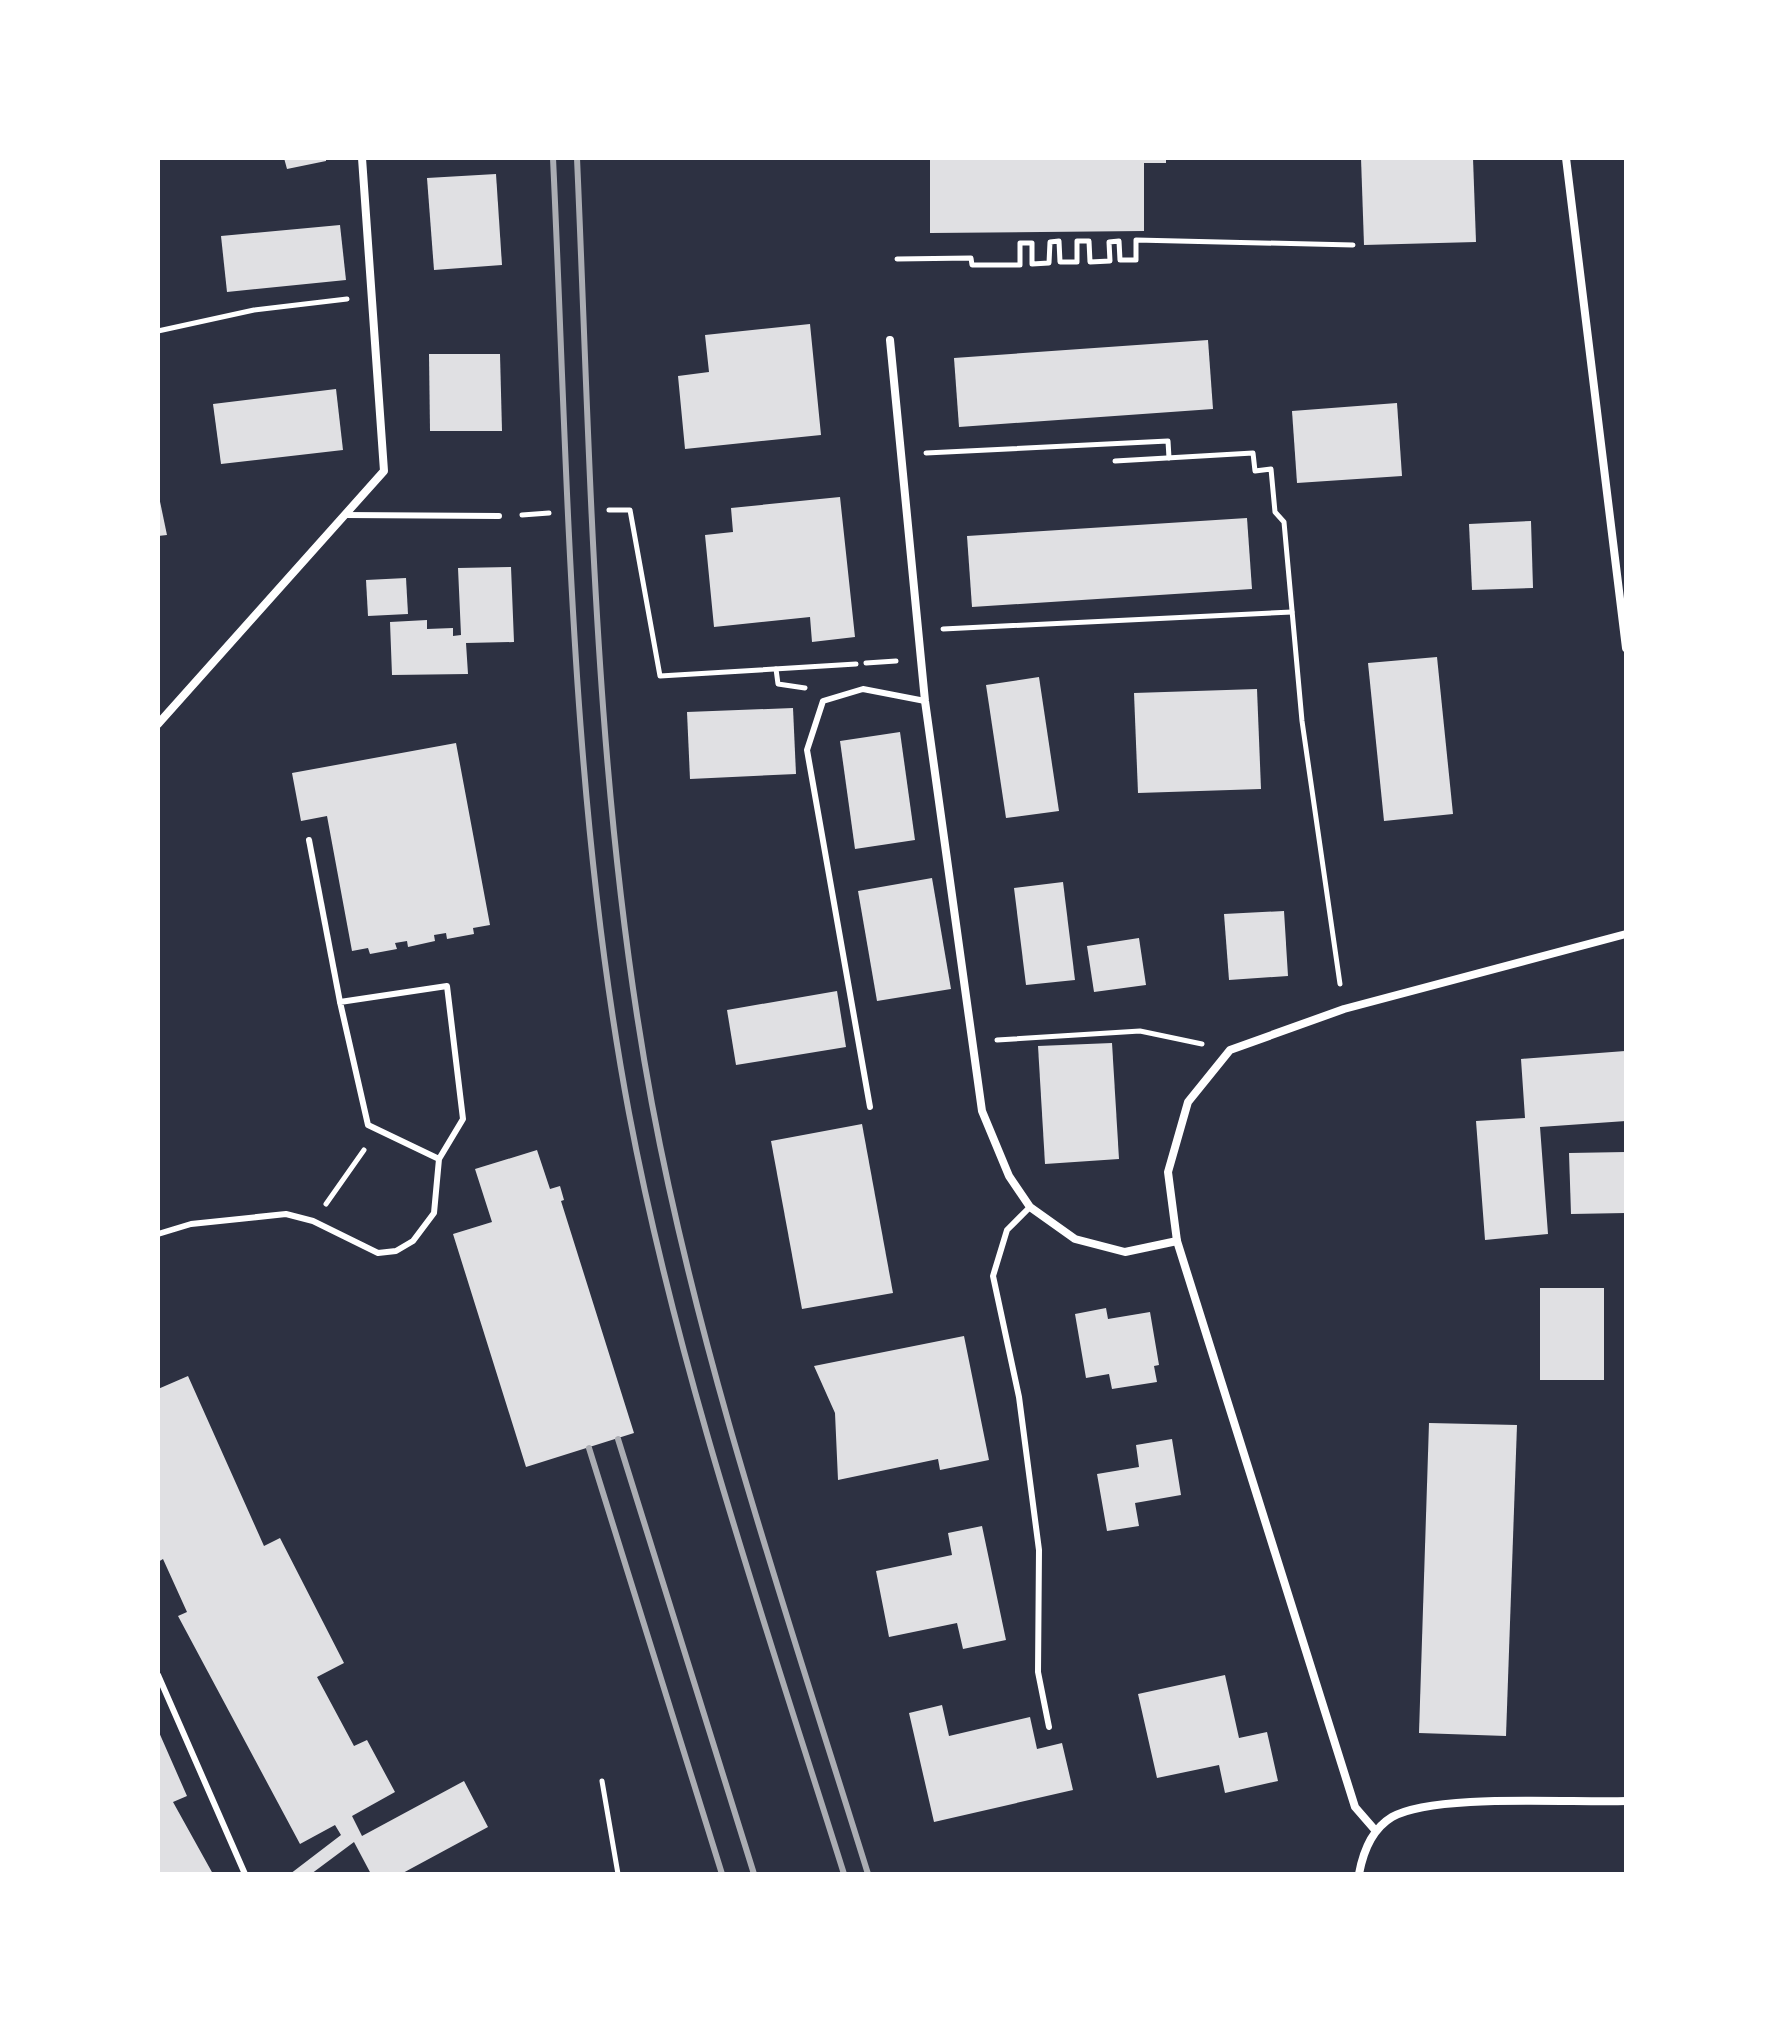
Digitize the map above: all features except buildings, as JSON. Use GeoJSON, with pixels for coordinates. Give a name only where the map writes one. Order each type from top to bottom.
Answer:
{"type":"FeatureCollection","features":[{"type":"Feature","properties":{"kind":"street"},"geometry":{"type":"LineString","coordinates":[[158,724],[384,471],[362,158]]}},
{"type":"Feature","properties":{"kind":"street"},"geometry":{"type":"LineString","coordinates":[[1566,158],[1626,648]]}},
{"type":"Feature","properties":{"kind":"street"},"geometry":{"type":"LineString","coordinates":[[890,340],[925,701],[982,1111],[1009,1176],[1030,1207],[1075,1239],[1125,1252],[1177,1241]]}},
{"type":"Feature","properties":{"kind":"street"},"geometry":{"type":"LineString","coordinates":[[1375,1830],[1355,1807],[1177,1241],[1168,1172],[1188,1102],[1230,1050],[1344,1009],[1626,934]]}},
{"type":"Feature","properties":{"kind":"street"},"geometry":{"type":"LineString","coordinates":[[1359,1874],[1375,1830],[1393,1817],[1428,1804],[1626,1801]]}},
{"type":"Feature","properties":{"kind":"lane"},"geometry":{"type":"LineString","coordinates":[[345,515],[499,516]]}},
{"type":"Feature","properties":{"kind":"lane"},"geometry":{"type":"LineString","coordinates":[[870,1107],[807,750],[823,701],[863,689],[925,701]]}},
{"type":"Feature","properties":{"kind":"lane"},"geometry":{"type":"LineString","coordinates":[[309,840],[340,1002],[368,1125],[439,1159]]}},
{"type":"Feature","properties":{"kind":"lane"},"geometry":{"type":"LineString","coordinates":[[158,1234],[191,1224],[286,1214],[313,1221],[360,1247],[378,1253],[396,1251],[413,1241],[434,1213],[439,1159],[463,1119],[447,986],[340,1002]]}},
{"type":"Feature","properties":{"kind":"lane"},"geometry":{"type":"LineString","coordinates":[[1030,1207],[1007,1230],[993,1276],[1019,1397],[1037,1535],[1038,1672],[1049,1727]]}},
{"type":"Feature","properties":{"kind":"lane"},"geometry":{"type":"LineString","coordinates":[[158,1675],[245,1874]]}},
{"type":"Feature","properties":{"kind":"path"},"geometry":{"type":"LineString","coordinates":[[897,259],[971,258],[972,265],[1020,265],[1020,243],[1032,243],[1032,264],[1049,263],[1050,242],[1059,241],[1060,262],[1077,262],[1077,241],[1089,241],[1090,262],[1110,261],[1109,242],[1119,241],[1120,260],[1136,260],[1136,240],[1353,245]]}},
{"type":"Feature","properties":{"kind":"path"},"geometry":{"type":"LineString","coordinates":[[158,331],[254,310],[372,296]]}},
{"type":"Feature","properties":{"kind":"path"},"geometry":{"type":"LineString","coordinates":[[901,454],[1168,441],[1169,458]]}},
{"type":"Feature","properties":{"kind":"path"},"geometry":{"type":"LineString","coordinates":[[1115,461],[1253,453],[1255,471],[1271,469],[1275,512],[1284,522],[1302,721],[1344,1009]]}},
{"type":"Feature","properties":{"kind":"path"},"geometry":{"type":"LineString","coordinates":[[609,510],[630,510],[660,676],[921,659]]}},
{"type":"Feature","properties":{"kind":"path"},"geometry":{"type":"LineString","coordinates":[[918,630],[1292,612]]}},
{"type":"Feature","properties":{"kind":"path"},"geometry":{"type":"LineString","coordinates":[[776,669],[778,684],[800,684],[823,701]]}},
{"type":"Feature","properties":{"kind":"path"},"geometry":{"type":"LineString","coordinates":[[972,1042],[1140,1031],[1230,1050]]}},
{"type":"Feature","properties":{"kind":"path"},"geometry":{"type":"LineString","coordinates":[[313,1221],[379,1130]]}},
{"type":"Feature","properties":{"kind":"path"},"geometry":{"type":"LineString","coordinates":[[602,1781],[618,1874]]}},
{"type":"Feature","properties":{"kind":"railway"},"geometry":{"type":"LineString","coordinates":[[553,158],[574,637],[583,757],[609,995],[629,1113],[649,1210],[698,1401],[754,1591],[844,1874]]}},
{"type":"Feature","properties":{"kind":"railway"},"geometry":{"type":"LineString","coordinates":[[577,158],[592,514],[606,751],[633,987],[652,1104],[672,1202],[721,1396],[868,1874]]}},
{"type":"Feature","properties":{"kind":"railway"},"geometry":{"type":"LineString","coordinates":[[618,1439],[754,1874]]}},
{"type":"Feature","properties":{"kind":"railway"},"geometry":{"type":"LineString","coordinates":[[589,1448],[722,1874]]}}]}
